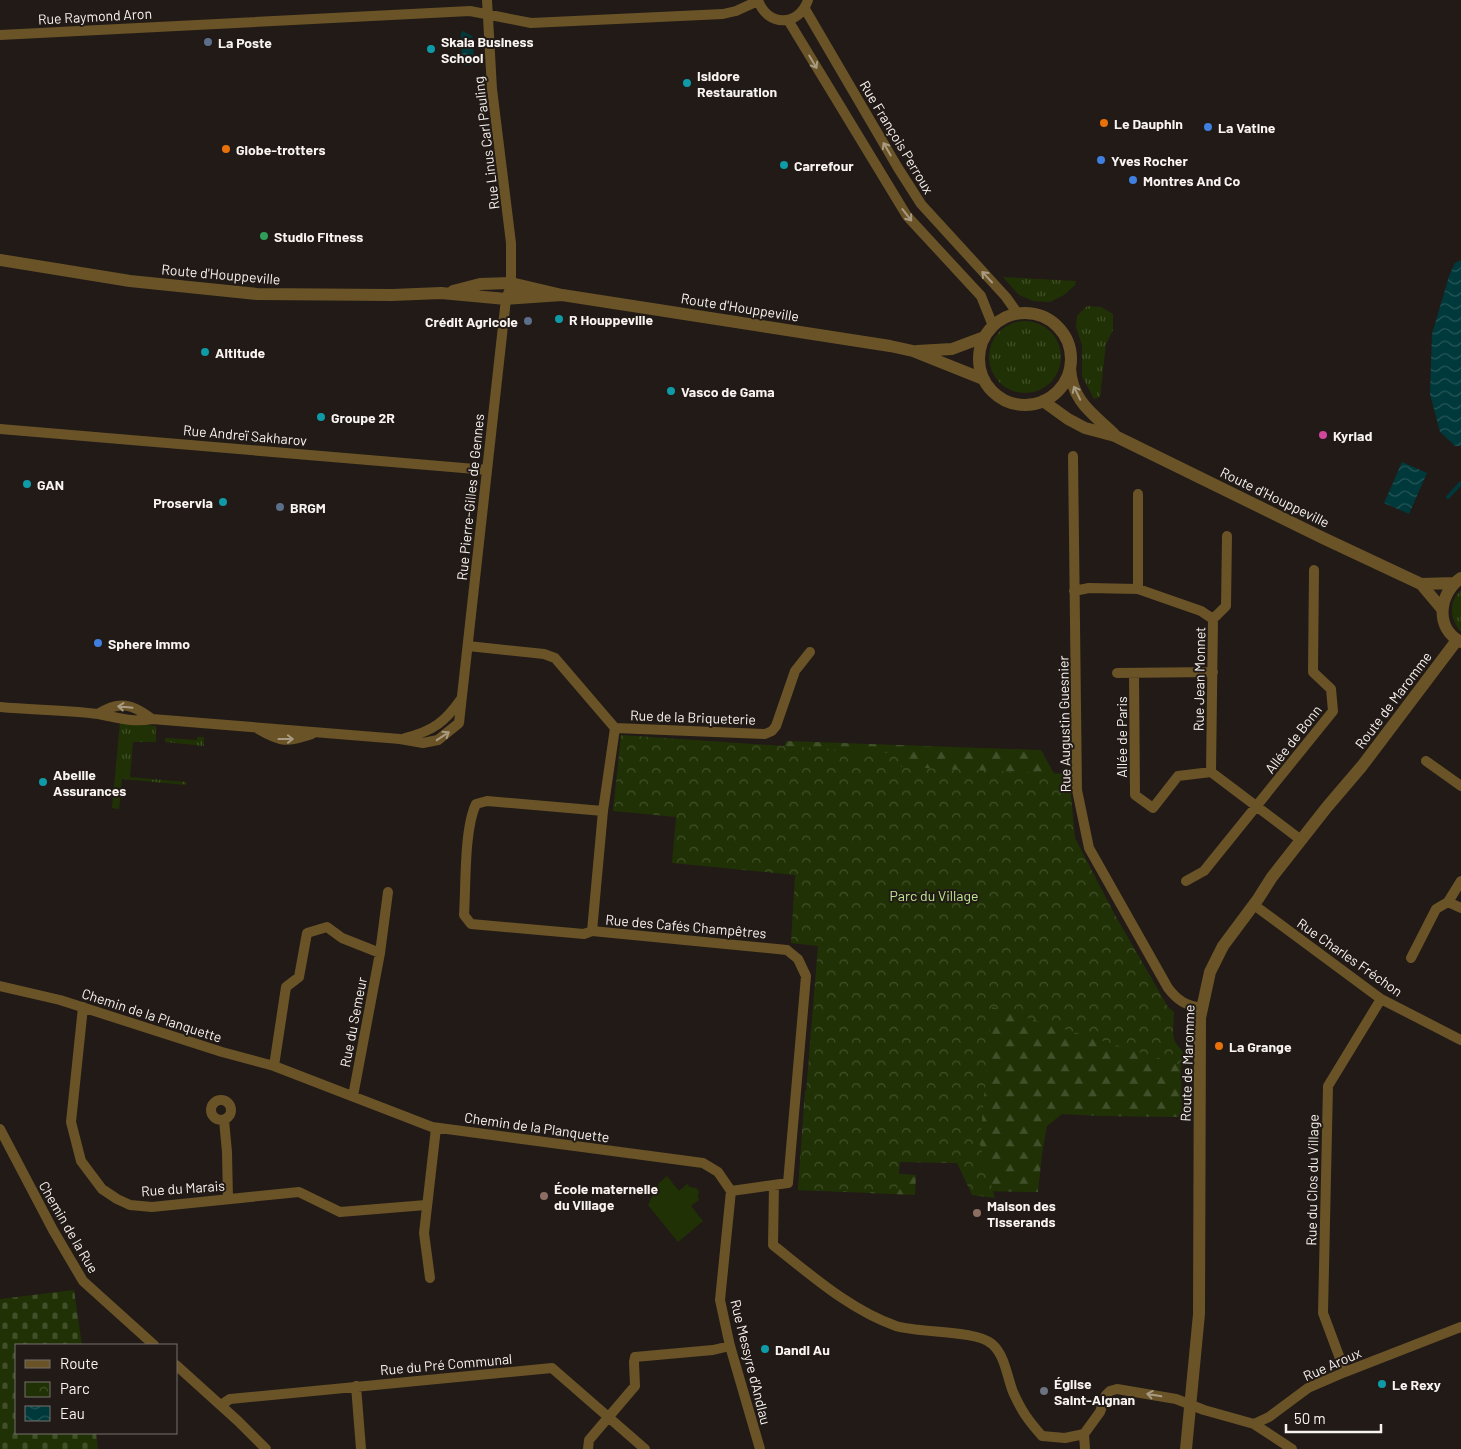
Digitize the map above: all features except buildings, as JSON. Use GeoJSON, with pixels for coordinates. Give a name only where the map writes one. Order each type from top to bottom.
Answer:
{"type":"FeatureCollection","features":[{"type":"Feature","properties":{"kind":"street","name":"Rue Linus Carl Pauling"},"geometry":{"type":"LineString","coordinates":[[487,0],[492,89],[511,243],[511,283]]}},
{"type":"Feature","properties":{"kind":"street","name":"Rue Raymond Aron"},"geometry":{"type":"LineString","coordinates":[[0,35],[470,11],[531,23],[599,21],[723,14],[736,11],[758,1]]}},
{"type":"Feature","properties":{"kind":"street"},"geometry":{"type":"LineString","coordinates":[[758,1],[767,15],[779,20],[788,20],[799,15],[806,4]]}},
{"type":"Feature","properties":{"kind":"street","name":"Rue François Perroux"},"geometry":{"type":"LineString","coordinates":[[806,4],[913,192],[936,221],[1006,297],[1018,314]]}},
{"type":"Feature","properties":{"kind":"street"},"geometry":{"type":"LineString","coordinates":[[788,20],[907,216],[981,296],[994,326]]}},
{"type":"Feature","properties":{"kind":"street","name":"Route d'Houppeville"},"geometry":{"type":"LineString","coordinates":[[0,260],[130,281],[257,294],[392,295],[441,293],[506,299],[562,295]]}},
{"type":"Feature","properties":{"kind":"street","name":"Route d'Houppeville"},"geometry":{"type":"LineString","coordinates":[[441,293],[480,284],[511,283],[562,295],[794,330],[913,351],[952,350],[984,337]]}},
{"type":"Feature","properties":{"kind":"street"},"geometry":{"type":"LineString","coordinates":[[506,299],[509,291],[528,286]]}},
{"type":"Feature","properties":{"kind":"street","name":"Rue Pierre-Gilles de Gennes"},"geometry":{"type":"LineString","coordinates":[[0,707],[98,714],[109,707],[126,705],[141,710],[152,718],[255,727],[279,740],[289,741],[319,732],[400,739],[422,734],[438,726],[450,715],[462,698],[506,299]]}},
{"type":"Feature","properties":{"kind":"street"},"geometry":{"type":"LineString","coordinates":[[1018,314],[1030,314],[1045,318],[1056,326],[1064,336],[1071,353],[1070,367],[1063,383],[1054,394],[1044,402],[1024,406],[1000,398],[989,388],[983,380],[979,361],[980,347],[984,337],[1005,318],[1018,314]]}},
{"type":"Feature","properties":{"kind":"street","name":"Route d'Houppeville"},"geometry":{"type":"LineString","coordinates":[[913,351],[983,380]]}},
{"type":"Feature","properties":{"kind":"street","name":"Route d'Houppeville"},"geometry":{"type":"LineString","coordinates":[[1070,367],[1073,383],[1080,400],[1092,416],[1115,436]]}},
{"type":"Feature","properties":{"kind":"street","name":"Route d'Houppeville"},"geometry":{"type":"LineString","coordinates":[[1044,402],[1068,420],[1085,428],[1115,436],[1421,584],[1436,599],[1442,609],[1446,626],[1459,641]]}},
{"type":"Feature","properties":{"kind":"street","name":"Rue Andreï Sakharov"},"geometry":{"type":"LineString","coordinates":[[0,428],[487,470]]}},
{"type":"Feature","properties":{"kind":"street","name":"Rue Augustin Guesnier"},"geometry":{"type":"LineString","coordinates":[[1073,456],[1077,790],[1089,848],[1168,988],[1176,999],[1188,1006],[1202,1008]]}},
{"type":"Feature","properties":{"kind":"street"},"geometry":{"type":"LineString","coordinates":[[1138,494],[1138,589]]}},
{"type":"Feature","properties":{"kind":"street"},"geometry":{"type":"LineString","coordinates":[[1213,619],[1226,606],[1226,536]]}},
{"type":"Feature","properties":{"kind":"street","name":"Allée de Bonn"},"geometry":{"type":"LineString","coordinates":[[1186,881],[1204,871],[1333,711],[1331,688],[1313,672],[1314,570]]}},
{"type":"Feature","properties":{"kind":"street"},"geometry":{"type":"LineString","coordinates":[[1442,609],[1445,595],[1458,580]]}},
{"type":"Feature","properties":{"kind":"street","name":"Route d'Houppeville"},"geometry":{"type":"LineString","coordinates":[[1421,584],[1458,580]]}},
{"type":"Feature","properties":{"kind":"street","name":"Rue Jean Monnet"},"geometry":{"type":"LineString","coordinates":[[1074,591],[1090,588],[1138,589],[1201,611],[1213,619],[1211,772]]}},
{"type":"Feature","properties":{"kind":"street","name":"Route de Maromme"},"geometry":{"type":"LineString","coordinates":[[1186,1449],[1199,1290],[1202,1008],[1210,972],[1217,956],[1272,877],[1362,766],[1459,641]]}},
{"type":"Feature","properties":{"kind":"street"},"geometry":{"type":"LineString","coordinates":[[468,646],[544,654],[555,658],[615,728]]}},
{"type":"Feature","properties":{"kind":"street","name":"Rue de la Briqueterie"},"geometry":{"type":"LineString","coordinates":[[615,728],[765,734],[772,731],[776,726],[796,671],[810,652]]}},
{"type":"Feature","properties":{"kind":"street"},"geometry":{"type":"LineString","coordinates":[[1117,673],[1213,672]]}},
{"type":"Feature","properties":{"kind":"street","name":"Allée de Paris"},"geometry":{"type":"LineString","coordinates":[[1134,673],[1135,794],[1153,808],[1178,776],[1211,772]]}},
{"type":"Feature","properties":{"kind":"street","name":"Rue des Cafés Champêtres"},"geometry":{"type":"LineString","coordinates":[[615,728],[603,811],[592,931],[787,950],[798,959],[806,976],[788,1183],[774,1185]]}},
{"type":"Feature","properties":{"kind":"street"},"geometry":{"type":"LineString","coordinates":[[1426,761],[1461,786]]}},
{"type":"Feature","properties":{"kind":"street"},"geometry":{"type":"LineString","coordinates":[[1211,772],[1301,840]]}},
{"type":"Feature","properties":{"kind":"street"},"geometry":{"type":"LineString","coordinates":[[592,931],[584,934],[471,924],[464,916],[471,815],[476,804],[487,801],[603,811]]}},
{"type":"Feature","properties":{"kind":"street"},"geometry":{"type":"LineString","coordinates":[[1411,958],[1436,909],[1448,902],[1461,881]]}},
{"type":"Feature","properties":{"kind":"street","name":"Rue du Semeur"},"geometry":{"type":"LineString","coordinates":[[353,1096],[380,953],[388,892]]}},
{"type":"Feature","properties":{"kind":"street"},"geometry":{"type":"LineString","coordinates":[[1448,902],[1461,908]]}},
{"type":"Feature","properties":{"kind":"street","name":"Rue Charles Fréchon"},"geometry":{"type":"LineString","coordinates":[[1254,905],[1381,999],[1461,1040]]}},
{"type":"Feature","properties":{"kind":"street"},"geometry":{"type":"LineString","coordinates":[[274,1066],[286,987],[299,977],[307,933],[327,927],[342,938],[380,953]]}},
{"type":"Feature","properties":{"kind":"street","name":"Chemin de la Planquette"},"geometry":{"type":"LineString","coordinates":[[0,986],[60,1000],[274,1066],[436,1128],[703,1163],[718,1172],[731,1191]]}},
{"type":"Feature","properties":{"kind":"street","name":"Rue du Clos du Village"},"geometry":{"type":"LineString","coordinates":[[1345,1372],[1323,1313],[1328,1086],[1381,999]]}},
{"type":"Feature","properties":{"kind":"street","name":"Rue du Marais"},"geometry":{"type":"LineString","coordinates":[[83,1007],[72,1122],[81,1161],[102,1189],[117,1199],[130,1205],[152,1206],[299,1192],[340,1212],[426,1205]]}},
{"type":"Feature","properties":{"kind":"street"},"geometry":{"type":"LineString","coordinates":[[224,1120],[228,1198]]}},
{"type":"Feature","properties":{"kind":"street"},"geometry":{"type":"LineString","coordinates":[[430,1278],[424,1233],[436,1128]]}},
{"type":"Feature","properties":{"kind":"street","name":"Chemin de la Rue"},"geometry":{"type":"LineString","coordinates":[[0,1129],[53,1230],[83,1281],[153,1344]]}},
{"type":"Feature","properties":{"kind":"street"},"geometry":{"type":"LineString","coordinates":[[731,1191],[774,1185],[773,1245],[856,1306],[897,1326],[971,1336],[992,1343],[1000,1353],[1012,1390],[1024,1415],[1042,1436],[1064,1438],[1084,1434]]}},
{"type":"Feature","properties":{"kind":"street","name":"Rue Messyre d'Andlau"},"geometry":{"type":"LineString","coordinates":[[731,1191],[720,1300],[730,1346],[760,1449]]}},
{"type":"Feature","properties":{"kind":"street","name":"Rue Aroux"},"geometry":{"type":"LineString","coordinates":[[1254,1424],[1269,1417],[1308,1388],[1461,1327]]}},
{"type":"Feature","properties":{"kind":"street"},"geometry":{"type":"LineString","coordinates":[[588,1449],[589,1440],[610,1418],[635,1386],[635,1357],[713,1350],[730,1346]]}},
{"type":"Feature","properties":{"kind":"street"},"geometry":{"type":"LineString","coordinates":[[178,1367],[266,1449]]}},
{"type":"Feature","properties":{"kind":"street","name":"Rue du Pré Communal"},"geometry":{"type":"LineString","coordinates":[[221,1405],[230,1399],[552,1368],[645,1449]]}},
{"type":"Feature","properties":{"kind":"street"},"geometry":{"type":"LineString","coordinates":[[356,1386],[361,1449]]}},
{"type":"Feature","properties":{"kind":"street"},"geometry":{"type":"LineString","coordinates":[[1085,1449],[1084,1434],[1100,1412],[1106,1395],[1110,1391],[1117,1389],[1176,1399],[1204,1410],[1254,1424],[1292,1449]]}},
{"type":"Feature","properties":{"kind":"green space"},"geometry":{"type":"Polygon","coordinates":[[[1003,277],[1076,281],[1075,285],[1064,295],[1050,302],[1033,301],[1019,295],[1003,277]]]}},
{"type":"Feature","properties":{"kind":"green space"},"geometry":{"type":"Polygon","coordinates":[[[1087,306],[1101,307],[1113,314],[1113,330],[1106,344],[1100,397],[1094,399],[1082,376],[1082,345],[1076,327],[1077,316],[1087,306]]]}},
{"type":"Feature","properties":{"kind":"green space"},"geometry":{"type":"Polygon","coordinates":[[[1018,321],[1032,321],[1051,331],[1061,350],[1061,364],[1051,383],[1032,393],[1018,393],[999,383],[989,364],[989,350],[999,331],[1018,321]]]}},
{"type":"Feature","properties":{"kind":"green space"},"geometry":{"type":"Polygon","coordinates":[[[1461,590],[1461,632],[1453,617],[1452,605],[1461,590]]]}},
{"type":"Feature","properties":{"kind":"green space"},"geometry":{"type":"Polygon","coordinates":[[[120,722],[156,726],[156,742],[133,742],[130,777],[186,782],[186,785],[122,779],[119,809],[112,808],[120,722]]]}},
{"type":"Feature","properties":{"kind":"green space","name":"Parc du Village"},"geometry":{"type":"Polygon","coordinates":[[[621,735],[903,754],[901,767],[1069,774],[1075,838],[1115,915],[1168,1007],[1174,1012],[1173,1034],[1175,1042],[1183,1052],[1184,1066],[992,1007],[980,1144],[995,1198],[972,1195],[957,1163],[900,1162],[897,1193],[798,1190],[818,946],[791,943],[795,875],[672,863],[676,817],[613,811],[621,735]]]}},
{"type":"Feature","properties":{"kind":"green space"},"geometry":{"type":"Polygon","coordinates":[[[197,737],[204,737],[204,746],[165,742],[165,738],[197,740],[197,737]]]}},
{"type":"Feature","properties":{"kind":"green space"},"geometry":{"type":"Polygon","coordinates":[[[786,741],[1041,750],[1061,786],[780,760],[786,741]]]}},
{"type":"Feature","properties":{"kind":"green space"},"geometry":{"type":"Polygon","coordinates":[[[1001,991],[1158,1030],[1181,1059],[1182,1117],[1062,1114],[1047,1126],[1038,1192],[976,1191],[947,1114],[910,1111],[890,1173],[916,1175],[915,1195],[798,1190],[805,1091],[1001,991]]]}},
{"type":"Feature","properties":{"kind":"green space"},"geometry":{"type":"Polygon","coordinates":[[[667,1176],[679,1191],[687,1184],[699,1191],[699,1200],[691,1206],[703,1221],[678,1242],[648,1205],[659,1183],[667,1176]]]}},
{"type":"Feature","properties":{"kind":"green space"},"geometry":{"type":"Polygon","coordinates":[[[74,1290],[82,1344],[15,1344],[15,1434],[96,1434],[98,1449],[0,1449],[0,1299],[74,1290]]]}},
{"type":"Feature","properties":{"kind":"water"},"geometry":{"type":"Polygon","coordinates":[[[463,31],[472,36],[473,39],[474,63],[471,65],[462,65],[461,33],[463,31]]]}},
{"type":"Feature","properties":{"kind":"water"},"geometry":{"type":"Polygon","coordinates":[[[1461,260],[1461,446],[1455,446],[1440,432],[1430,394],[1432,334],[1449,276],[1455,263],[1461,260]]]}},
{"type":"Feature","properties":{"kind":"water"},"geometry":{"type":"Polygon","coordinates":[[[1402,462],[1427,473],[1409,514],[1384,503],[1402,462]]]}},
{"type":"Feature","properties":{"kind":"waterway"},"geometry":{"type":"LineString","coordinates":[[1448,497],[1461,483]]}},
{"type":"Feature","properties":{"kind":"place","name":"La Poste"},"geometry":{"type":"Point","coordinates":[208,42]}},
{"type":"Feature","properties":{"kind":"place","name":"Skala Business School"},"geometry":{"type":"Point","coordinates":[431,49]}},
{"type":"Feature","properties":{"kind":"place","name":"Isidore Restauration"},"geometry":{"type":"Point","coordinates":[687,83]}},
{"type":"Feature","properties":{"kind":"place","name":"Le Dauphin"},"geometry":{"type":"Point","coordinates":[1104,123]}},
{"type":"Feature","properties":{"kind":"place","name":"La Vatine"},"geometry":{"type":"Point","coordinates":[1208,127]}},
{"type":"Feature","properties":{"kind":"place","name":"Globe-trotters"},"geometry":{"type":"Point","coordinates":[226,149]}},
{"type":"Feature","properties":{"kind":"place","name":"Yves Rocher"},"geometry":{"type":"Point","coordinates":[1101,160]}},
{"type":"Feature","properties":{"kind":"place","name":"Carrefour"},"geometry":{"type":"Point","coordinates":[784,165]}},
{"type":"Feature","properties":{"kind":"place","name":"Montres And Co"},"geometry":{"type":"Point","coordinates":[1133,180]}},
{"type":"Feature","properties":{"kind":"place","name":"Studio Fitness"},"geometry":{"type":"Point","coordinates":[264,236]}},
{"type":"Feature","properties":{"kind":"place","name":"R Houppeville"},"geometry":{"type":"Point","coordinates":[559,319]}},
{"type":"Feature","properties":{"kind":"place","name":"Crédit Agricole"},"geometry":{"type":"Point","coordinates":[528,321]}},
{"type":"Feature","properties":{"kind":"place","name":"Altitude"},"geometry":{"type":"Point","coordinates":[205,352]}},
{"type":"Feature","properties":{"kind":"place","name":"Vasco de Gama"},"geometry":{"type":"Point","coordinates":[671,391]}},
{"type":"Feature","properties":{"kind":"place","name":"Groupe 2R"},"geometry":{"type":"Point","coordinates":[321,417]}},
{"type":"Feature","properties":{"kind":"place","name":"Kyriad"},"geometry":{"type":"Point","coordinates":[1323,435]}},
{"type":"Feature","properties":{"kind":"place","name":"GAN"},"geometry":{"type":"Point","coordinates":[27,484]}},
{"type":"Feature","properties":{"kind":"place","name":"Proservia"},"geometry":{"type":"Point","coordinates":[223,502]}},
{"type":"Feature","properties":{"kind":"place","name":"BRGM"},"geometry":{"type":"Point","coordinates":[280,507]}},
{"type":"Feature","properties":{"kind":"place","name":"Sphere Immo"},"geometry":{"type":"Point","coordinates":[98,643]}},
{"type":"Feature","properties":{"kind":"place","name":"Abeille Assurances"},"geometry":{"type":"Point","coordinates":[43,782]}},
{"type":"Feature","properties":{"kind":"place","name":"La Grange"},"geometry":{"type":"Point","coordinates":[1219,1046]}},
{"type":"Feature","properties":{"kind":"place","name":"École maternelle du Village"},"geometry":{"type":"Point","coordinates":[544,1196]}},
{"type":"Feature","properties":{"kind":"place","name":"Maison des Tisserands"},"geometry":{"type":"Point","coordinates":[977,1213]}},
{"type":"Feature","properties":{"kind":"place","name":"Dandl Au"},"geometry":{"type":"Point","coordinates":[765,1349]}},
{"type":"Feature","properties":{"kind":"place","name":"Le Rexy"},"geometry":{"type":"Point","coordinates":[1382,1384]}},
{"type":"Feature","properties":{"kind":"place","name":"Église Saint-Aignan"},"geometry":{"type":"Point","coordinates":[1044,1391]}}]}
